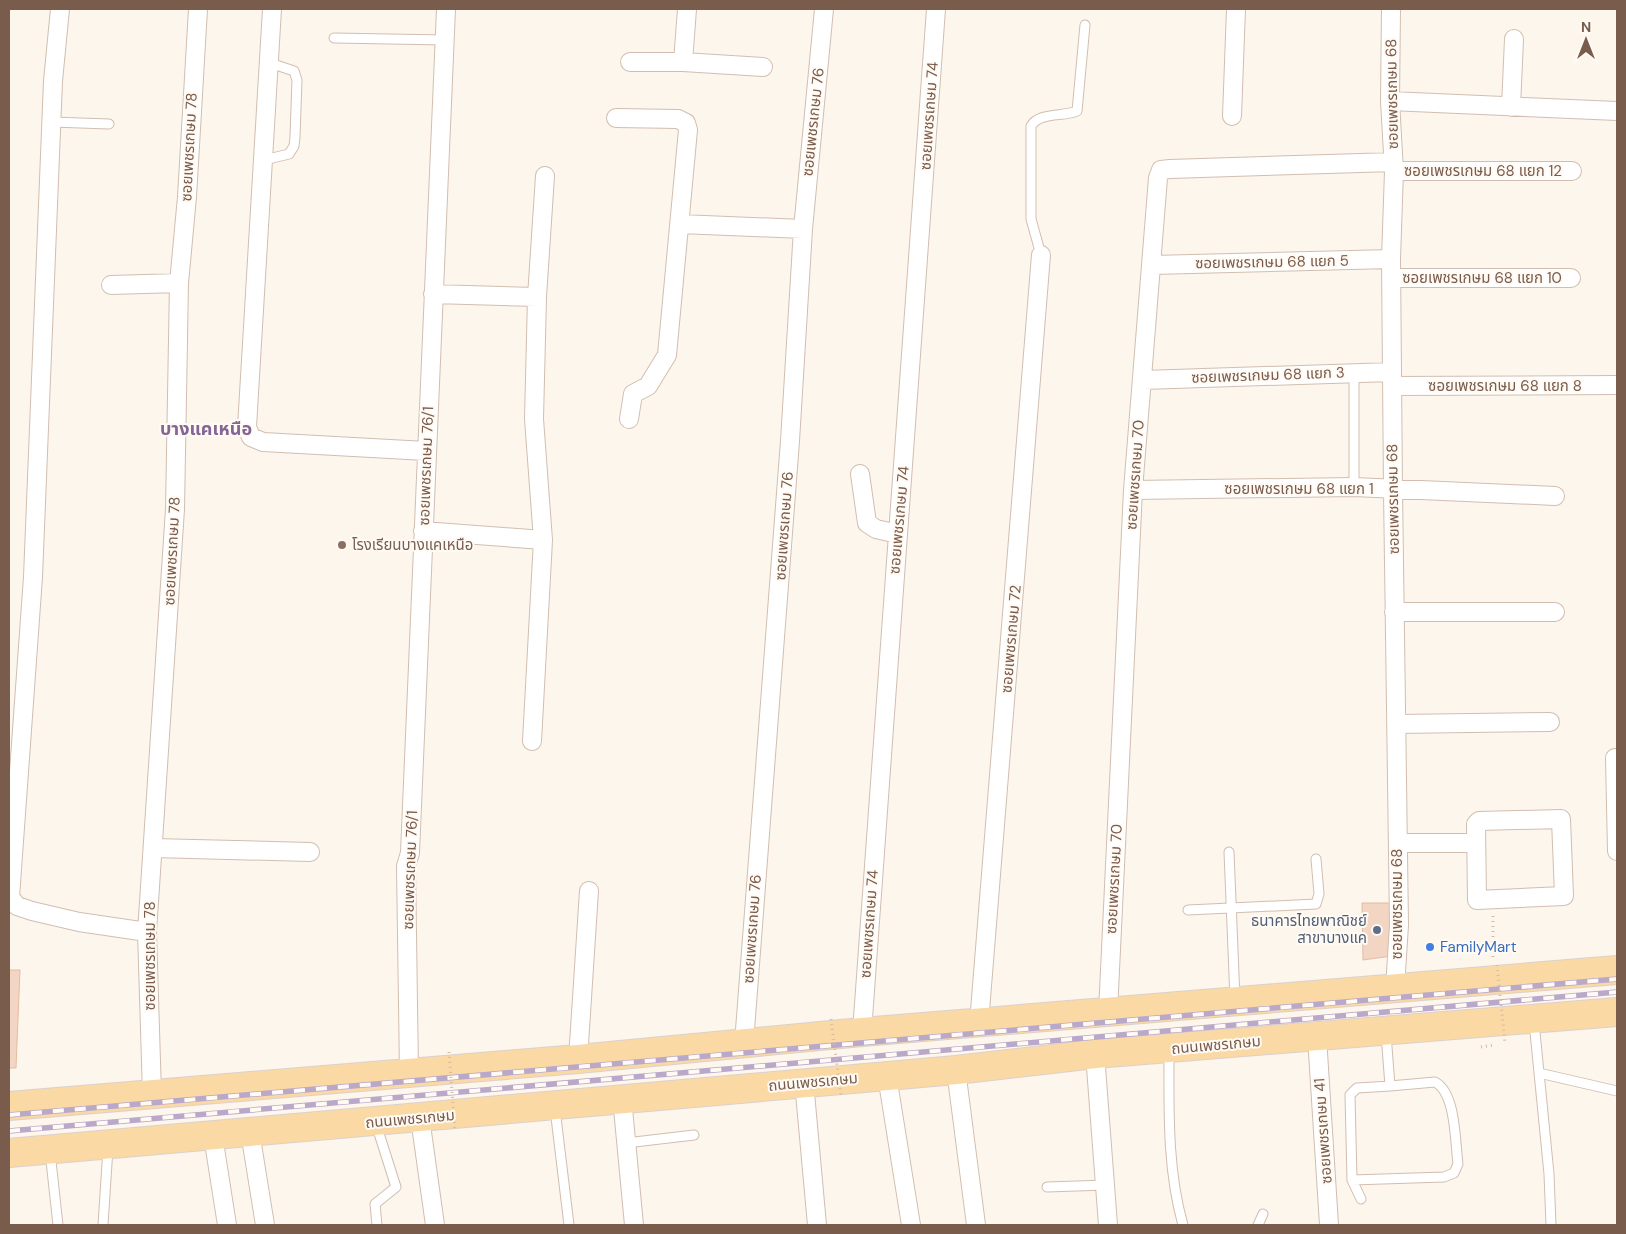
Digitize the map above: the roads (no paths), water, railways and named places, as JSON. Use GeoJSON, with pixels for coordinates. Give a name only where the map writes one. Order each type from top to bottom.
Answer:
{"type":"FeatureCollection","features":[{"type":"Feature","properties":{"kind":"main road"},"geometry":{"type":"LineString","coordinates":[[9,1106],[578,1059],[862,1032],[979,1024],[1617,970]]}},
{"type":"Feature","properties":{"kind":"main road"},"geometry":{"type":"LineString","coordinates":[[1168,1008],[1169,1049]]}},
{"type":"Feature","properties":{"kind":"main road"},"geometry":{"type":"LineString","coordinates":[[1104,1054],[1108,1012]]}},
{"type":"Feature","properties":{"kind":"main road","name":"ถนนเพชรเกษม"},"geometry":{"type":"LineString","coordinates":[[9,1153],[956,1070],[1104,1054],[1617,1012]]}},
{"type":"Feature","properties":{"kind":"street"},"geometry":{"type":"LineString","coordinates":[[60,9],[52,122],[33,577],[10,897],[17,906],[32,911],[79,922],[147,932]]}},
{"type":"Feature","properties":{"kind":"street","name":"ซอยเพชรเกษม 78"},"geometry":{"type":"LineString","coordinates":[[152,1094],[147,932],[175,509],[180,283],[198,9]]}},
{"type":"Feature","properties":{"kind":"street"},"geometry":{"type":"LineString","coordinates":[[272,9],[247,426],[251,436],[263,442],[426,451]]}},
{"type":"Feature","properties":{"kind":"street","name":"ซอยเพชรเกษม 76/1"},"geometry":{"type":"LineString","coordinates":[[408,1072],[406,866],[410,853],[446,9]]}},
{"type":"Feature","properties":{"kind":"street"},"geometry":{"type":"LineString","coordinates":[[684,62],[686,9]]}},
{"type":"Feature","properties":{"kind":"street","name":"ซอยเพชรเกษม 76"},"geometry":{"type":"LineString","coordinates":[[744,1043],[790,440],[803,229],[824,9]]}},
{"type":"Feature","properties":{"kind":"street","name":"ซอยเพชรเกษม 74"},"geometry":{"type":"LineString","coordinates":[[862,1032],[936,9]]}},
{"type":"Feature","properties":{"kind":"street"},"geometry":{"type":"LineString","coordinates":[[1232,116],[1236,9]]}},
{"type":"Feature","properties":{"kind":"street","name":"ซอยเพชรเกษม 68"},"geometry":{"type":"LineString","coordinates":[[1391,9],[1390,101],[1393,166],[1392,490],[1399,925],[1395,988]]}},
{"type":"Feature","properties":{"kind":"street"},"geometry":{"type":"LineString","coordinates":[[1511,106],[1514,39]]}},
{"type":"Feature","properties":{"kind":"street"},"geometry":{"type":"LineString","coordinates":[[630,62],[684,62],[762,67]]}},
{"type":"Feature","properties":{"kind":"street"},"geometry":{"type":"LineString","coordinates":[[1390,101],[1617,111]]}},
{"type":"Feature","properties":{"kind":"street"},"geometry":{"type":"LineString","coordinates":[[616,118],[678,119],[686,123],[688,130],[667,354],[648,386],[633,394],[629,419]]}},
{"type":"Feature","properties":{"kind":"street","name":"ซอยเพชรเกษม 68 แยก 12"},"geometry":{"type":"LineString","coordinates":[[1393,166],[1572,171]]}},
{"type":"Feature","properties":{"kind":"street","name":"ซอยเพชรเกษม 70"},"geometry":{"type":"LineString","coordinates":[[1108,1012],[1133,490],[1158,178],[1161,170],[1393,166]]}},
{"type":"Feature","properties":{"kind":"street"},"geometry":{"type":"LineString","coordinates":[[532,741],[543,540],[534,419],[537,297],[545,176]]}},
{"type":"Feature","properties":{"kind":"street"},"geometry":{"type":"LineString","coordinates":[[680,224],[803,229]]}},
{"type":"Feature","properties":{"kind":"street","name":"ซอยเพชรเกษม 72"},"geometry":{"type":"LineString","coordinates":[[979,1024],[1041,254]]}},
{"type":"Feature","properties":{"kind":"street","name":"ซอยเพชรเกษม 68 แยก 5"},"geometry":{"type":"LineString","coordinates":[[1152,265],[1392,259]]}},
{"type":"Feature","properties":{"kind":"street","name":"ซอยเพชรเกษม 68 แยก 10"},"geometry":{"type":"LineString","coordinates":[[1392,278],[1572,278]]}},
{"type":"Feature","properties":{"kind":"street"},"geometry":{"type":"LineString","coordinates":[[112,285],[180,283]]}},
{"type":"Feature","properties":{"kind":"street"},"geometry":{"type":"LineString","coordinates":[[433,294],[537,297]]}},
{"type":"Feature","properties":{"kind":"street","name":"ซอยเพชรเกษม 68 แยก 3"},"geometry":{"type":"LineString","coordinates":[[1143,380],[1354,372],[1392,379]]}},
{"type":"Feature","properties":{"kind":"street","name":"ซอยเพชรเกษม 68 แยก 8"},"geometry":{"type":"LineString","coordinates":[[1392,379],[1617,386]]}},
{"type":"Feature","properties":{"kind":"street"},"geometry":{"type":"LineString","coordinates":[[860,474],[868,523],[876,529],[898,534]]}},
{"type":"Feature","properties":{"kind":"street","name":"ซอยเพชรเกษม 68 แยก 1"},"geometry":{"type":"LineString","coordinates":[[1133,490],[1354,487],[1555,496]]}},
{"type":"Feature","properties":{"kind":"street"},"geometry":{"type":"LineString","coordinates":[[423,531],[543,540]]}},
{"type":"Feature","properties":{"kind":"street"},"geometry":{"type":"LineString","coordinates":[[1394,612],[1555,612]]}},
{"type":"Feature","properties":{"kind":"street"},"geometry":{"type":"LineString","coordinates":[[1396,724],[1550,722]]}},
{"type":"Feature","properties":{"kind":"street"},"geometry":{"type":"LineString","coordinates":[[1615,758],[1617,852]]}},
{"type":"Feature","properties":{"kind":"street"},"geometry":{"type":"LineString","coordinates":[[1560,818],[1562,821],[1564,896],[1477,900],[1476,843],[1475,828],[1479,821],[1560,818]]}},
{"type":"Feature","properties":{"kind":"street"},"geometry":{"type":"LineString","coordinates":[[1398,843],[1476,843]]}},
{"type":"Feature","properties":{"kind":"street"},"geometry":{"type":"LineString","coordinates":[[153,848],[310,852]]}},
{"type":"Feature","properties":{"kind":"street"},"geometry":{"type":"LineString","coordinates":[[578,1059],[589,891]]}},
{"type":"Feature","properties":{"kind":"street","name":"ซอยเพชรเกษม 41"},"geometry":{"type":"LineString","coordinates":[[1317,1037],[1329,1225]]}},
{"type":"Feature","properties":{"kind":"street"},"geometry":{"type":"LineString","coordinates":[[1104,1054],[1108,1225]]}},
{"type":"Feature","properties":{"kind":"street"},"geometry":{"type":"LineString","coordinates":[[956,1070],[976,1225]]}},
{"type":"Feature","properties":{"kind":"street"},"geometry":{"type":"LineString","coordinates":[[887,1076],[911,1225]]}},
{"type":"Feature","properties":{"kind":"street"},"geometry":{"type":"LineString","coordinates":[[804,1082],[817,1225]]}},
{"type":"Feature","properties":{"kind":"street"},"geometry":{"type":"LineString","coordinates":[[622,1098],[634,1225]]}},
{"type":"Feature","properties":{"kind":"street"},"geometry":{"type":"LineString","coordinates":[[420,1118],[435,1225]]}},
{"type":"Feature","properties":{"kind":"street"},"geometry":{"type":"LineString","coordinates":[[250,1132],[265,1225]]}},
{"type":"Feature","properties":{"kind":"street"},"geometry":{"type":"LineString","coordinates":[[214,1136],[228,1225]]}},
{"type":"Feature","properties":{"kind":"lane"},"geometry":{"type":"LineString","coordinates":[[1041,254],[1031,220],[1031,126],[1039,118],[1069,115],[1077,111],[1085,24]]}},
{"type":"Feature","properties":{"kind":"lane"},"geometry":{"type":"LineString","coordinates":[[334,38],[445,40]]}},
{"type":"Feature","properties":{"kind":"lane"},"geometry":{"type":"LineString","coordinates":[[264,160],[289,154],[294,146],[296,137],[296,80],[294,71],[270,63]]}},
{"type":"Feature","properties":{"kind":"lane"},"geometry":{"type":"LineString","coordinates":[[52,122],[109,124]]}},
{"type":"Feature","properties":{"kind":"lane"},"geometry":{"type":"LineString","coordinates":[[1354,372],[1354,487]]}},
{"type":"Feature","properties":{"kind":"lane"},"geometry":{"type":"LineString","coordinates":[[1229,852],[1235,1002]]}},
{"type":"Feature","properties":{"kind":"lane"},"geometry":{"type":"LineString","coordinates":[[1188,910],[1316,904],[1319,894],[1316,859]]}},
{"type":"Feature","properties":{"kind":"lane"},"geometry":{"type":"LineString","coordinates":[[1534,1019],[1549,1174],[1551,1225]]}},
{"type":"Feature","properties":{"kind":"lane"},"geometry":{"type":"LineString","coordinates":[[1386,1031],[1390,1086]]}},
{"type":"Feature","properties":{"kind":"lane"},"geometry":{"type":"LineString","coordinates":[[1169,1049],[1173,1172],[1176,1201],[1183,1225]]}},
{"type":"Feature","properties":{"kind":"lane"},"geometry":{"type":"LineString","coordinates":[[1539,1072],[1617,1091]]}},
{"type":"Feature","properties":{"kind":"lane"},"geometry":{"type":"LineString","coordinates":[[1352,1180],[1444,1177],[1454,1173],[1458,1164],[1450,1102],[1445,1089],[1435,1082],[1357,1088],[1350,1095],[1352,1180],[1361,1199]]}},
{"type":"Feature","properties":{"kind":"lane"},"geometry":{"type":"LineString","coordinates":[[554,1105],[569,1225]]}},
{"type":"Feature","properties":{"kind":"lane"},"geometry":{"type":"LineString","coordinates":[[375,1122],[396,1187],[374,1204],[377,1225]]}},
{"type":"Feature","properties":{"kind":"lane"},"geometry":{"type":"LineString","coordinates":[[626,1143],[694,1135]]}},
{"type":"Feature","properties":{"kind":"lane"},"geometry":{"type":"LineString","coordinates":[[103,1225],[108,1144]]}},
{"type":"Feature","properties":{"kind":"lane"},"geometry":{"type":"LineString","coordinates":[[50,1149],[58,1225]]}},
{"type":"Feature","properties":{"kind":"lane"},"geometry":{"type":"LineString","coordinates":[[1047,1187],[1106,1185]]}},
{"type":"Feature","properties":{"kind":"lane"},"geometry":{"type":"LineString","coordinates":[[1258,1225],[1263,1214]]}},
{"type":"Feature","properties":{"kind":"railway"},"geometry":{"type":"LineString","coordinates":[[9,1115],[1617,979]]}},
{"type":"Feature","properties":{"kind":"railway"},"geometry":{"type":"LineString","coordinates":[[9,1131],[1617,992]]}},
{"type":"Feature","properties":{"kind":"place","name":"โรงเรียนบางแคเหนือ"},"geometry":{"type":"Point","coordinates":[342,545]}},
{"type":"Feature","properties":{"kind":"place","name":"ธนาคารไทยพาณิชย์ สาขาบางแค"},"geometry":{"type":"Point","coordinates":[1377,930]}},
{"type":"Feature","properties":{"kind":"place","name":"FamilyMart"},"geometry":{"type":"Point","coordinates":[1430,947]}},
{"type":"Feature","properties":{"kind":"district","name":"บางแคเหนือ"},"geometry":{"type":"Point","coordinates":[206,429]}}]}
